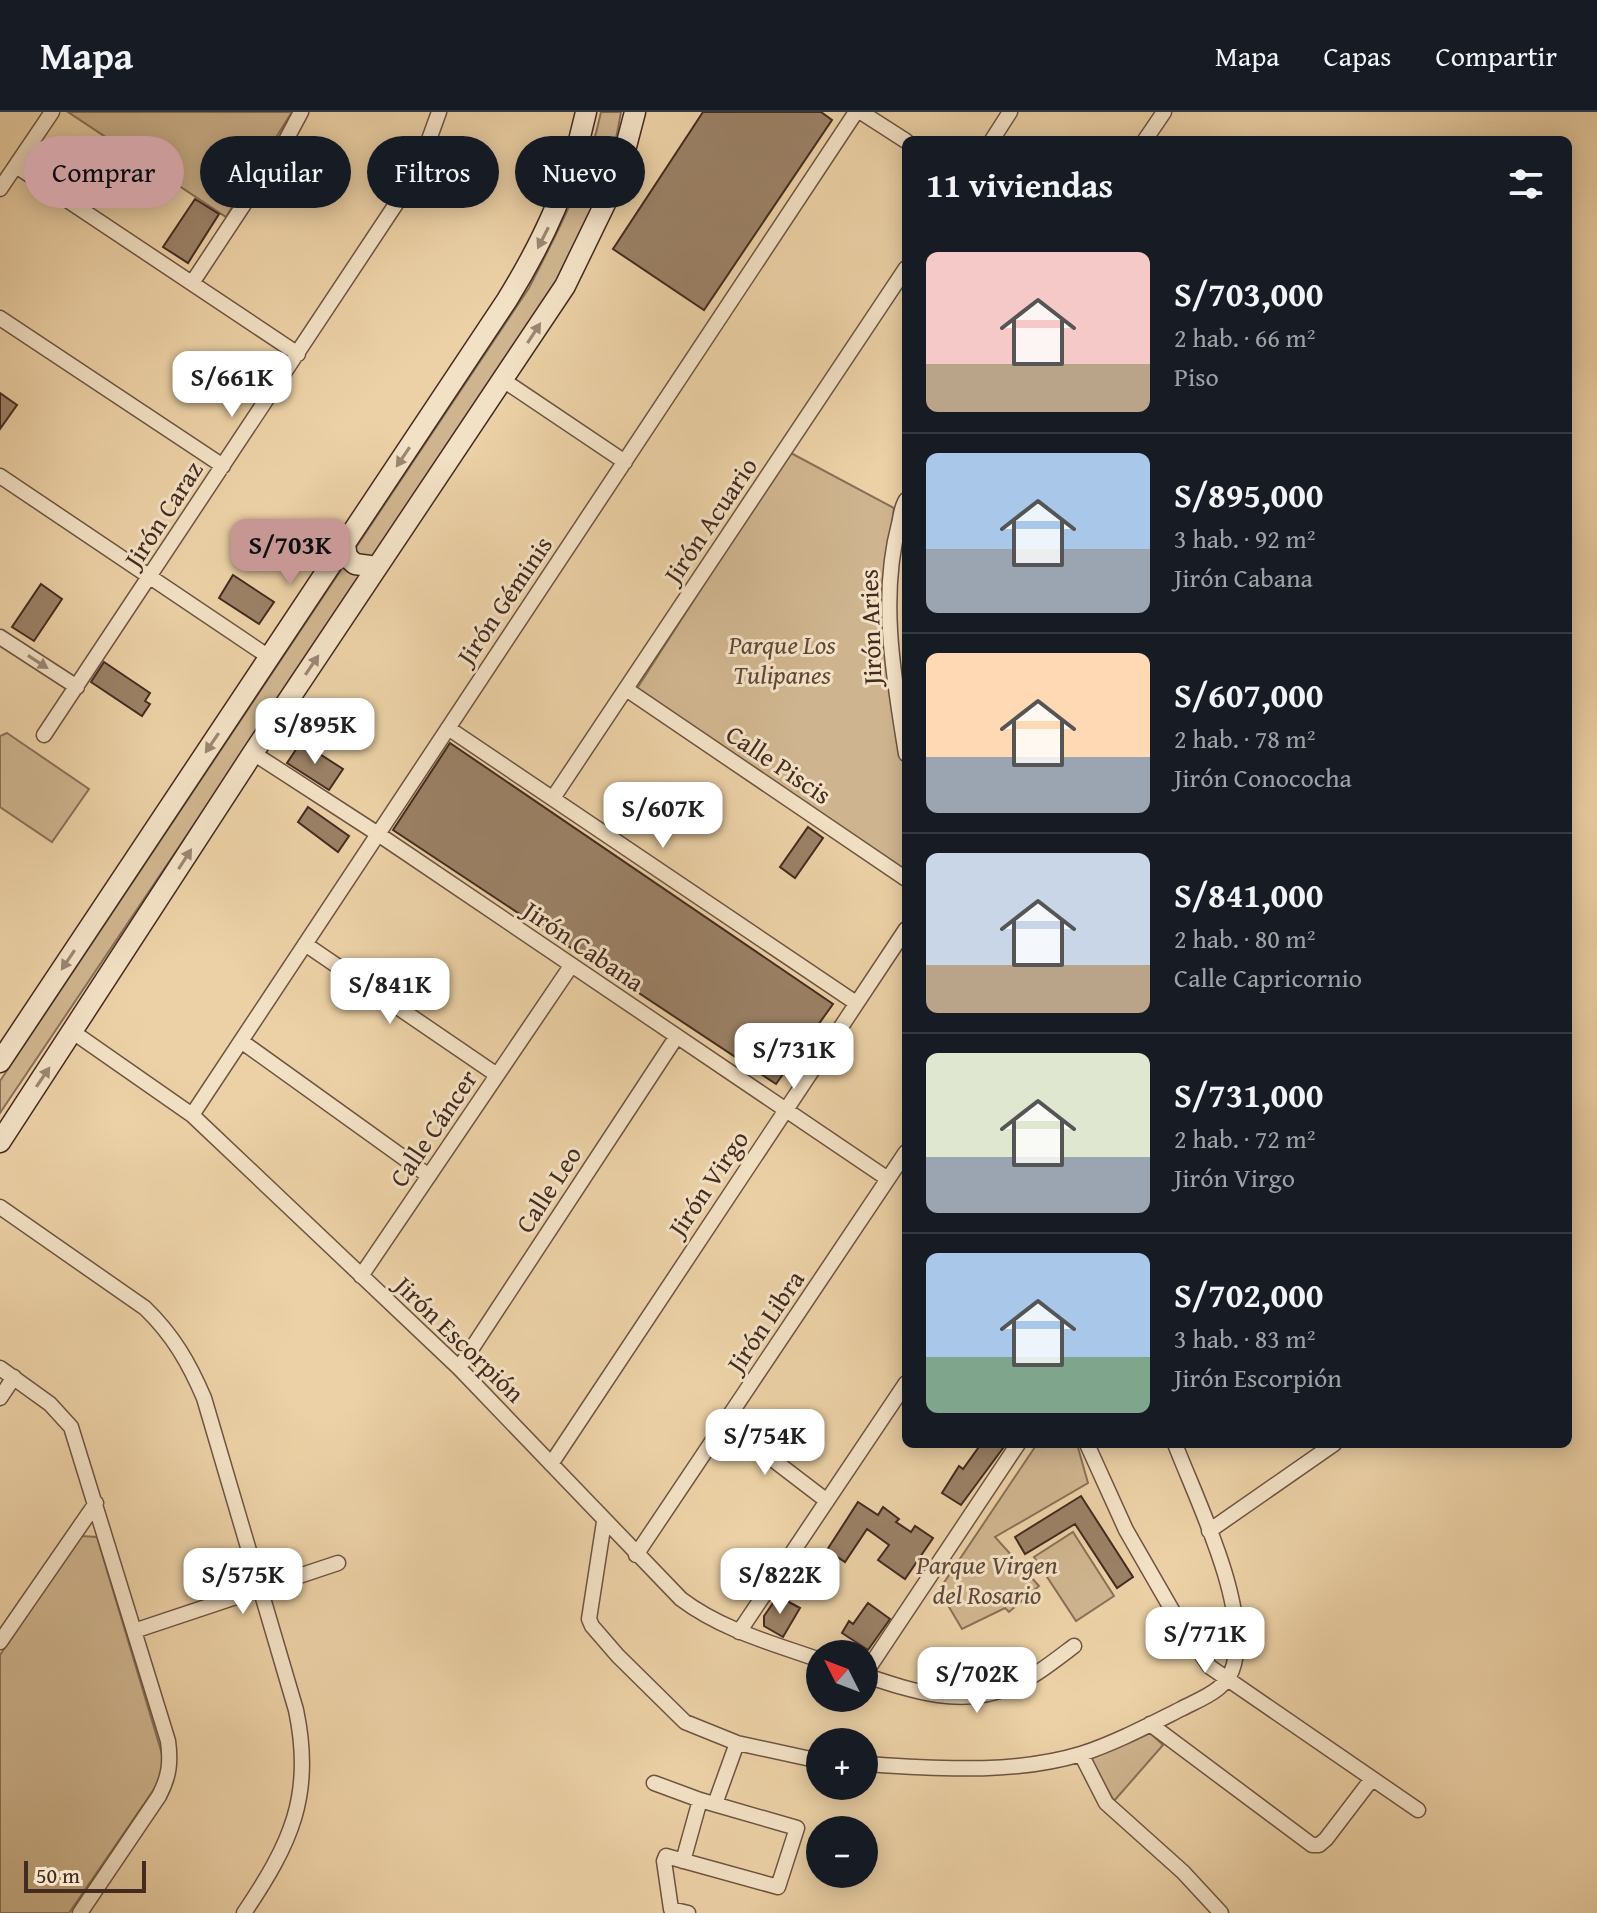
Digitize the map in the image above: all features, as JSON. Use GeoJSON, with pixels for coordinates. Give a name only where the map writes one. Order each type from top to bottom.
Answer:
{"type":"FeatureCollection","features":[{"type":"Feature","properties":{"kind":"main road"},"geometry":{"type":"LineString","coordinates":[[0,1062],[507,300],[561,199],[578,150],[586,112]]}},
{"type":"Feature","properties":{"kind":"main road"},"geometry":{"type":"LineString","coordinates":[[0,1142],[253,753],[565,286],[618,177],[632,134],[635,112]]}},
{"type":"Feature","properties":{"kind":"main road"},"geometry":{"type":"LineString","coordinates":[[345,545],[347,557],[355,564],[377,567]]}},
{"type":"Feature","properties":{"kind":"main road"},"geometry":{"type":"LineString","coordinates":[[332,565],[343,564],[353,568],[364,587]]}},
{"type":"Feature","properties":{"kind":"street"},"geometry":{"type":"LineString","coordinates":[[0,189],[52,112]]}},
{"type":"Feature","properties":{"kind":"street"},"geometry":{"type":"LineString","coordinates":[[192,283],[285,142],[301,112]]}},
{"type":"Feature","properties":{"kind":"street","name":"Jirón Caraz"},"geometry":{"type":"LineString","coordinates":[[44,735],[402,196],[423,156],[439,112]]}},
{"type":"Feature","properties":{"kind":"street"},"geometry":{"type":"LineString","coordinates":[[859,112],[902,139]]}},
{"type":"Feature","properties":{"kind":"street","name":"Jirón Géminis"},"geometry":{"type":"LineString","coordinates":[[192,1115],[859,112]]}},
{"type":"Feature","properties":{"kind":"street"},"geometry":{"type":"LineString","coordinates":[[995,136],[1010,112]]}},
{"type":"Feature","properties":{"kind":"street"},"geometry":{"type":"LineString","coordinates":[[1148,136],[1164,112]]}},
{"type":"Feature","properties":{"kind":"street"},"geometry":{"type":"LineString","coordinates":[[16,166],[298,354]]}},
{"type":"Feature","properties":{"kind":"street","name":"Jirón Acuario"},"geometry":{"type":"LineString","coordinates":[[553,798],[902,274]]}},
{"type":"Feature","properties":{"kind":"street"},"geometry":{"type":"LineString","coordinates":[[0,318],[223,466]]}},
{"type":"Feature","properties":{"kind":"street"},"geometry":{"type":"LineString","coordinates":[[503,380],[625,462]]}},
{"type":"Feature","properties":{"kind":"street"},"geometry":{"type":"LineString","coordinates":[[0,476],[269,657]]}},
{"type":"Feature","properties":{"kind":"street","name":"Jirón Aries"},"geometry":{"type":"LineString","coordinates":[[902,514],[893,544],[890,572],[893,673],[902,729]]}},
{"type":"Feature","properties":{"kind":"street"},"geometry":{"type":"LineString","coordinates":[[0,637],[77,687]]}},
{"type":"Feature","properties":{"kind":"street","name":"Calle Piscis"},"geometry":{"type":"LineString","coordinates":[[626,689],[902,876]]}},
{"type":"Feature","properties":{"kind":"street"},"geometry":{"type":"LineString","coordinates":[[448,728],[856,1003]]}},
{"type":"Feature","properties":{"kind":"street","name":"Jirón Cabana"},"geometry":{"type":"LineString","coordinates":[[253,753],[888,1179]]}},
{"type":"Feature","properties":{"kind":"street","name":"Jirón Virgo"},"geometry":{"type":"LineString","coordinates":[[551,1464],[902,935]]}},
{"type":"Feature","properties":{"kind":"street"},"geometry":{"type":"LineString","coordinates":[[305,944],[497,1075]]}},
{"type":"Feature","properties":{"kind":"street","name":"Calle Cáncer"},"geometry":{"type":"LineString","coordinates":[[361,1276],[571,966]]}},
{"type":"Feature","properties":{"kind":"street","name":"Jirón Escorpión"},"geometry":{"type":"LineString","coordinates":[[73,1032],[192,1115],[459,1368],[681,1599],[703,1615],[739,1632],[806,1655]]}},
{"type":"Feature","properties":{"kind":"street","name":"Calle Leo"},"geometry":{"type":"LineString","coordinates":[[459,1368],[677,1036]]}},
{"type":"Feature","properties":{"kind":"street"},"geometry":{"type":"LineString","coordinates":[[241,1041],[429,1176]]}},
{"type":"Feature","properties":{"kind":"street","name":"Jirón Libra"},"geometry":{"type":"LineString","coordinates":[[636,1555],[902,1158]]}},
{"type":"Feature","properties":{"kind":"street"},"geometry":{"type":"LineString","coordinates":[[0,1207],[145,1308],[166,1328],[183,1353],[204,1398],[296,1710],[303,1744],[303,1778],[290,1835],[244,1913]]}},
{"type":"Feature","properties":{"kind":"street"},"geometry":{"type":"LineString","coordinates":[[0,1368],[50,1404],[71,1427],[168,1741],[171,1761],[168,1779],[159,1796],[80,1913]]}},
{"type":"Feature","properties":{"kind":"street"},"geometry":{"type":"LineString","coordinates":[[0,1398],[14,1377]]}},
{"type":"Feature","properties":{"kind":"street"},"geometry":{"type":"LineString","coordinates":[[739,1632],[902,1389]]}},
{"type":"Feature","properties":{"kind":"street"},"geometry":{"type":"LineString","coordinates":[[725,1423],[827,1501]]}},
{"type":"Feature","properties":{"kind":"street"},"geometry":{"type":"LineString","coordinates":[[878,1654],[1015,1448]]}},
{"type":"Feature","properties":{"kind":"street"},"geometry":{"type":"LineString","coordinates":[[1089,1448],[1126,1530],[1176,1617],[1210,1667],[1418,1810]]}},
{"type":"Feature","properties":{"kind":"street"},"geometry":{"type":"LineString","coordinates":[[878,1765],[973,1769],[1008,1767],[1081,1754],[1217,1690],[1228,1679],[1234,1664],[1236,1623],[1231,1595],[1177,1448]]}},
{"type":"Feature","properties":{"kind":"street"},"geometry":{"type":"LineString","coordinates":[[1209,1531],[1328,1448]]}},
{"type":"Feature","properties":{"kind":"street"},"geometry":{"type":"LineString","coordinates":[[0,1642],[96,1503]]}},
{"type":"Feature","properties":{"kind":"street"},"geometry":{"type":"LineString","coordinates":[[604,1522],[589,1619],[592,1626],[681,1720],[737,1743],[806,1758]]}},
{"type":"Feature","properties":{"kind":"street"},"geometry":{"type":"LineString","coordinates":[[134,1631],[338,1563]]}},
{"type":"Feature","properties":{"kind":"street"},"geometry":{"type":"LineString","coordinates":[[878,1679],[932,1695],[966,1697],[990,1694],[1011,1687],[1074,1646]]}},
{"type":"Feature","properties":{"kind":"street"},"geometry":{"type":"LineString","coordinates":[[1150,1724],[1312,1845],[1319,1845],[1326,1839],[1371,1780]]}},
{"type":"Feature","properties":{"kind":"street"},"geometry":{"type":"LineString","coordinates":[[683,1861],[707,1802],[737,1743]]}},
{"type":"Feature","properties":{"kind":"street"},"geometry":{"type":"LineString","coordinates":[[1081,1754],[1106,1803],[1183,1872],[1221,1913]]}},
{"type":"Feature","properties":{"kind":"street"},"geometry":{"type":"LineString","coordinates":[[654,1783],[797,1828],[778,1887],[666,1856],[664,1861],[671,1909],[688,1913]]}},
{"type":"Feature","properties":{"kind":"green space"},"geometry":{"type":"Polygon","coordinates":[[[68,112],[292,112],[277,136],[200,136],[200,200],[184,189],[184,136],[104,136],[68,112]]]}},
{"type":"Feature","properties":{"kind":"green space"},"geometry":{"type":"Polygon","coordinates":[[[601,112],[621,112],[617,136],[595,135],[601,112]]]}},
{"type":"Feature","properties":{"kind":"green space"},"geometry":{"type":"Polygon","coordinates":[[[212,208],[232,208],[226,217],[212,208]]]}},
{"type":"Feature","properties":{"kind":"green space"},"geometry":{"type":"Polygon","coordinates":[[[568,208],[593,208],[555,288],[0,1113],[0,1081],[529,288],[568,208]]]}},
{"type":"Feature","properties":{"kind":"green space","name":"Parque Los Tulipanes"},"geometry":{"type":"Polygon","coordinates":[[[789,452],[894,508],[887,565],[902,746],[902,868],[636,690],[789,452]]]}},
{"type":"Feature","properties":{"kind":"green space"},"geometry":{"type":"Polygon","coordinates":[[[7,733],[89,789],[52,842],[0,807],[0,736],[7,733]]]}},
{"type":"Feature","properties":{"kind":"green space","name":"Parque Virgen del Rosario"},"geometry":{"type":"Polygon","coordinates":[[[1034,1448],[1078,1448],[1088,1483],[995,1537],[1039,1586],[1009,1612],[1005,1608],[962,1629],[939,1590],[1034,1448]]]}},
{"type":"Feature","properties":{"kind":"green space"},"geometry":{"type":"Polygon","coordinates":[[[1073,1532],[1114,1596],[1076,1621],[1034,1557],[1073,1532]]]}},
{"type":"Feature","properties":{"kind":"green space"},"geometry":{"type":"Polygon","coordinates":[[[81,1536],[97,1537],[162,1754],[163,1768],[159,1782],[69,1913],[0,1913],[0,1655],[81,1536]]]}},
{"type":"Feature","properties":{"kind":"green space"},"geometry":{"type":"Polygon","coordinates":[[[1148,1731],[1163,1745],[1114,1801],[1090,1759],[1148,1731]]]}},
{"type":"Feature","properties":{"kind":"building"},"geometry":{"type":"Polygon","coordinates":[[[703,112],[821,112],[832,120],[704,310],[613,249],[640,208],[645,208],[645,200],[703,112]]]}},
{"type":"Feature","properties":{"kind":"building"},"geometry":{"type":"Polygon","coordinates":[[[195,199],[200,202],[200,208],[209,208],[219,214],[188,263],[163,247],[195,199]]]}},
{"type":"Feature","properties":{"kind":"building"},"geometry":{"type":"Polygon","coordinates":[[[0,393],[17,405],[0,429],[0,393]]]}},
{"type":"Feature","properties":{"kind":"building"},"geometry":{"type":"Polygon","coordinates":[[[233,575],[274,602],[259,624],[219,598],[233,575]]]}},
{"type":"Feature","properties":{"kind":"building"},"geometry":{"type":"Polygon","coordinates":[[[41,584],[62,599],[34,641],[12,627],[41,584]]]}},
{"type":"Feature","properties":{"kind":"building"},"geometry":{"type":"Polygon","coordinates":[[[104,662],[150,693],[145,701],[150,704],[142,716],[91,682],[104,662]]]}},
{"type":"Feature","properties":{"kind":"building"},"geometry":{"type":"Polygon","coordinates":[[[301,742],[343,769],[329,790],[287,763],[301,742]]]}},
{"type":"Feature","properties":{"kind":"building"},"geometry":{"type":"Polygon","coordinates":[[[450,743],[833,1004],[776,1084],[393,830],[450,743]]]}},
{"type":"Feature","properties":{"kind":"building"},"geometry":{"type":"Polygon","coordinates":[[[308,807],[349,836],[338,852],[298,822],[308,807]]]}},
{"type":"Feature","properties":{"kind":"building"},"geometry":{"type":"Polygon","coordinates":[[[808,827],[823,838],[795,878],[780,867],[808,827]]]}},
{"type":"Feature","properties":{"kind":"building"},"geometry":{"type":"Polygon","coordinates":[[[978,1448],[1003,1448],[961,1505],[942,1493],[959,1466],[963,1469],[978,1448]]]}},
{"type":"Feature","properties":{"kind":"building"},"geometry":{"type":"Polygon","coordinates":[[[1081,1496],[1133,1577],[1117,1588],[1075,1524],[1025,1554],[1015,1537],[1081,1496]]]}},
{"type":"Feature","properties":{"kind":"building"},"geometry":{"type":"Polygon","coordinates":[[[858,1502],[878,1515],[883,1507],[899,1519],[896,1522],[911,1532],[915,1526],[933,1538],[905,1579],[878,1560],[889,1545],[867,1529],[845,1562],[827,1550],[858,1502]]]}},
{"type":"Feature","properties":{"kind":"building"},"geometry":{"type":"Polygon","coordinates":[[[778,1596],[800,1608],[783,1637],[764,1626],[764,1616],[778,1596]]]}},
{"type":"Feature","properties":{"kind":"building"},"geometry":{"type":"Polygon","coordinates":[[[868,1603],[890,1619],[875,1640],[853,1640],[842,1633],[849,1621],[853,1624],[868,1603]]]}}]}
